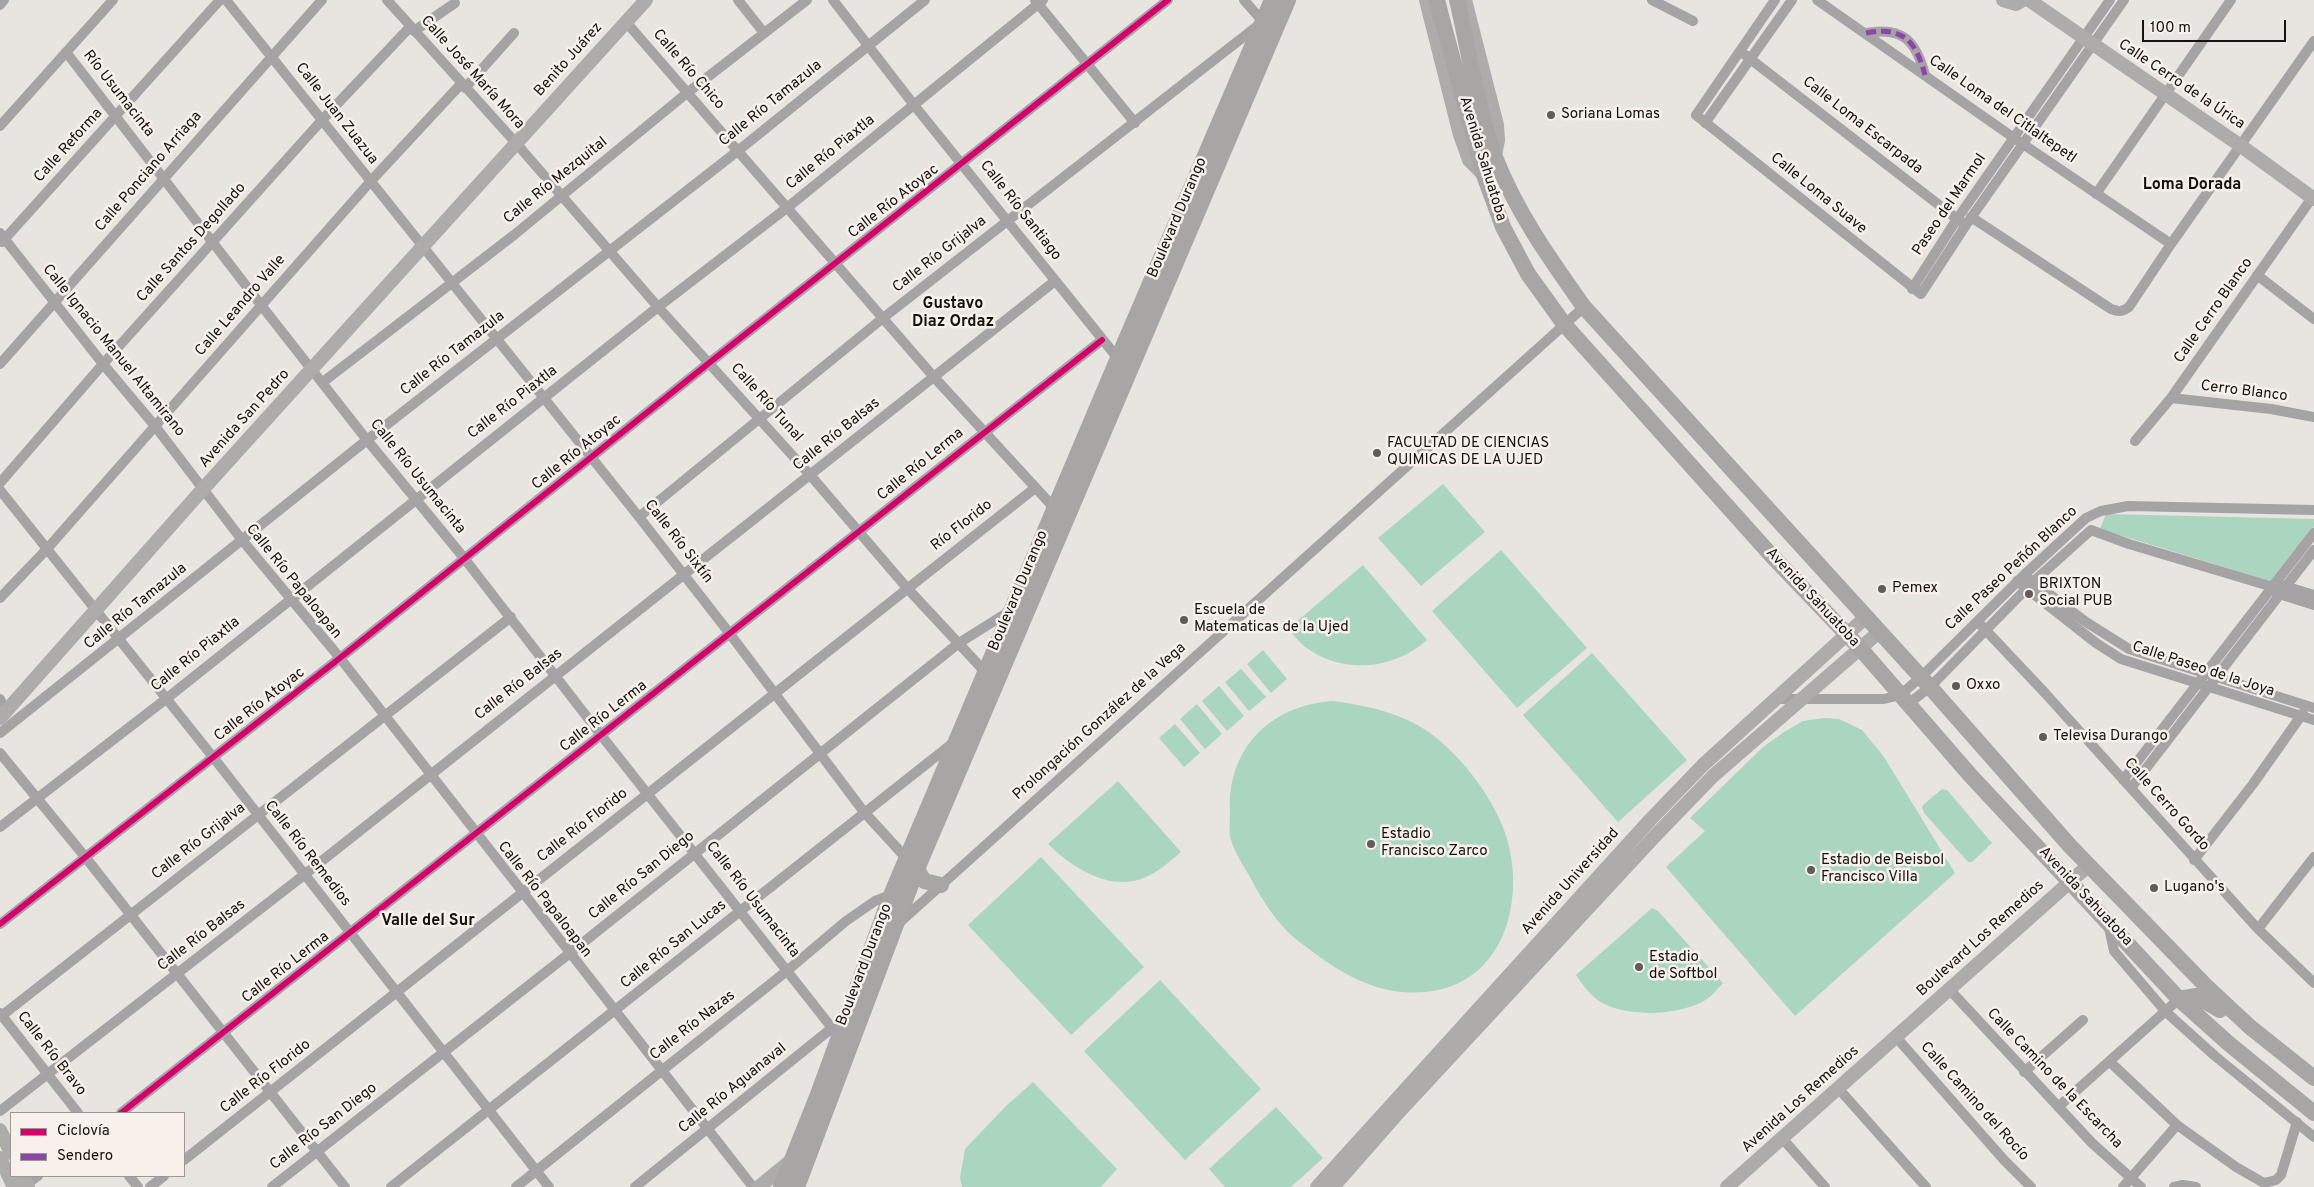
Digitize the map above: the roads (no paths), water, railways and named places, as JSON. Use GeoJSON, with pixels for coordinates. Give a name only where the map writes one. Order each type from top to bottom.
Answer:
{"type":"FeatureCollection","features":[{"type":"Feature","properties":{"kind":"main road","name":"Boulevard Durango"},"geometry":{"type":"LineString","coordinates":[[1268,28],[1272,0]]}},
{"type":"Feature","properties":{"kind":"main road","name":"Boulevard Durango"},"geometry":{"type":"LineString","coordinates":[[886,930],[892,895],[912,864],[977,726],[1011,611],[1054,508],[1123,364],[1268,28],[1288,0]]}},
{"type":"Feature","properties":{"kind":"main road","name":"Avenida Sahuatoba"},"geometry":{"type":"LineString","coordinates":[[1437,0],[1437,22],[1484,175],[1503,227],[1524,266],[1564,324],[1751,533],[1859,647],[1970,775],[2179,999],[2228,1043],[2314,1113]]}},
{"type":"Feature","properties":{"kind":"main road","name":"Avenida Sahuatoba"},"geometry":{"type":"LineString","coordinates":[[1463,3],[1494,156],[1520,212],[1542,248],[1584,307],[1925,682],[2070,846],[2206,986],[2250,1027],[2314,1078]]}},
{"type":"Feature","properties":{"kind":"main road","name":"Boulevard Durango"},"geometry":{"type":"LineString","coordinates":[[780,1187],[842,1031],[886,930],[912,864],[955,741],[991,677],[1066,520],[1123,364]]}},
{"type":"Feature","properties":{"kind":"main road"},"geometry":{"type":"LineString","coordinates":[[2042,851],[2060,851],[2070,846]]}},
{"type":"Feature","properties":{"kind":"main road"},"geometry":{"type":"LineString","coordinates":[[912,864],[924,881],[941,885]]}},
{"type":"Feature","properties":{"kind":"main road"},"geometry":{"type":"LineString","coordinates":[[2179,999],[2189,996],[2202,998],[2238,1023],[2250,1027]]}},
{"type":"Feature","properties":{"kind":"main road","name":"Boulevard Durango"},"geometry":{"type":"LineString","coordinates":[[797,1187],[810,1152],[842,1031]]}},
{"type":"Feature","properties":{"kind":"street"},"geometry":{"type":"LineString","coordinates":[[0,5],[4,0]]}},
{"type":"Feature","properties":{"kind":"street"},"geometry":{"type":"LineString","coordinates":[[2,120],[113,0]]}},
{"type":"Feature","properties":{"kind":"street","name":"Calle Reforma"},"geometry":{"type":"LineString","coordinates":[[2,239],[117,116],[220,0]]}},
{"type":"Feature","properties":{"kind":"street","name":"Calle Juan Zuazua"},"geometry":{"type":"LineString","coordinates":[[226,0],[422,246]]}},
{"type":"Feature","properties":{"kind":"street","name":"Calle Ponciano Arriaga"},"geometry":{"type":"LineString","coordinates":[[0,364],[270,56],[322,0]]}},
{"type":"Feature","properties":{"kind":"street","name":"Calle José María Mora"},"geometry":{"type":"LineString","coordinates":[[387,0],[516,143]]}},
{"type":"Feature","properties":{"kind":"street","name":"Benito Juárez"},"geometry":{"type":"LineString","coordinates":[[516,143],[646,0]]}},
{"type":"Feature","properties":{"kind":"street"},"geometry":{"type":"LineString","coordinates":[[738,0],[764,32]]}},
{"type":"Feature","properties":{"kind":"street","name":"Calle Río Mezquital"},"geometry":{"type":"LineString","coordinates":[[323,382],[453,283],[687,93],[806,0]]}},
{"type":"Feature","properties":{"kind":"street","name":"Calle Río Santiago"},"geometry":{"type":"LineString","coordinates":[[833,0],[914,105],[1009,220],[1102,340],[1123,364]]}},
{"type":"Feature","properties":{"kind":"street","name":"Calle Río Tamazula"},"geometry":{"type":"LineString","coordinates":[[0,733],[368,440],[738,150],[924,0]]}},
{"type":"Feature","properties":{"kind":"street","name":"Calle Río Atoyac"},"geometry":{"type":"LineString","coordinates":[[0,924],[340,658],[1168,0]]}},
{"type":"Feature","properties":{"kind":"street"},"geometry":{"type":"LineString","coordinates":[[1244,0],[1268,28]]}},
{"type":"Feature","properties":{"kind":"street"},"geometry":{"type":"LineString","coordinates":[[1426,0],[1437,22],[1452,16],[1463,3]]}},
{"type":"Feature","properties":{"kind":"street"},"geometry":{"type":"LineString","coordinates":[[1652,0],[1693,21]]}},
{"type":"Feature","properties":{"kind":"street"},"geometry":{"type":"LineString","coordinates":[[1740,51],[1775,0]]}},
{"type":"Feature","properties":{"kind":"street"},"geometry":{"type":"LineString","coordinates":[[1705,123],[1792,0]]}},
{"type":"Feature","properties":{"kind":"street","name":"Calle Loma del Citlaltepetl"},"geometry":{"type":"LineString","coordinates":[[1817,0],[2014,138],[2171,244]]}},
{"type":"Feature","properties":{"kind":"street"},"geometry":{"type":"LineString","coordinates":[[2003,0],[2016,4],[2023,0]]}},
{"type":"Feature","properties":{"kind":"street","name":"Calle Cerro de la Úrica"},"geometry":{"type":"LineString","coordinates":[[2029,0],[2313,197]]}},
{"type":"Feature","properties":{"kind":"street"},"geometry":{"type":"LineString","coordinates":[[2088,42],[2110,0]]}},
{"type":"Feature","properties":{"kind":"street"},"geometry":{"type":"LineString","coordinates":[[2088,42],[2124,0]]}},
{"type":"Feature","properties":{"kind":"street"},"geometry":{"type":"LineString","coordinates":[[2096,194],[2231,0]]}},
{"type":"Feature","properties":{"kind":"street"},"geometry":{"type":"LineString","coordinates":[[1039,1],[1135,123]]}},
{"type":"Feature","properties":{"kind":"street","name":"Calle Río Piaxtla"},"geometry":{"type":"LineString","coordinates":[[0,827],[166,699],[658,307],[788,207],[1039,1]]}},
{"type":"Feature","properties":{"kind":"street","name":"Calle Santos Degollado"},"geometry":{"type":"LineString","coordinates":[[0,483],[103,364],[322,120],[412,29],[455,3]]}},
{"type":"Feature","properties":{"kind":"street","name":"Calle Río Chico"},"geometry":{"type":"LineString","coordinates":[[626,22],[837,263],[933,376],[1066,520]]}},
{"type":"Feature","properties":{"kind":"street","name":"Calle Río Grijalva"},"geometry":{"type":"LineString","coordinates":[[639,517],[883,318],[1009,220],[1135,123],[1268,28]]}},
{"type":"Feature","properties":{"kind":"street"},"geometry":{"type":"LineString","coordinates":[[1866,34],[1888,30],[1906,38],[1919,54],[1924,75]]}},
{"type":"Feature","properties":{"kind":"street","name":"Calle Leandro Valle"},"geometry":{"type":"LineString","coordinates":[[0,598],[46,550],[370,182],[514,33]]}},
{"type":"Feature","properties":{"kind":"street"},"geometry":{"type":"LineString","coordinates":[[2171,244],[2314,41]]}},
{"type":"Feature","properties":{"kind":"street","name":"Paseo del Marmol"},"geometry":{"type":"LineString","coordinates":[[1922,294],[2014,138],[2088,42]]}},
{"type":"Feature","properties":{"kind":"street","name":"Paseo del Marmol"},"geometry":{"type":"LineString","coordinates":[[1912,289],[2023,144],[2088,42]]}},
{"type":"Feature","properties":{"kind":"street","name":"Calle Loma Escarpada"},"geometry":{"type":"LineString","coordinates":[[1740,51],[1964,221],[2111,309],[2120,312],[2129,307],[2171,244]]}},
{"type":"Feature","properties":{"kind":"street","name":"Calle Loma Suave"},"geometry":{"type":"LineString","coordinates":[[1740,51],[1696,114],[1912,289],[1922,294]]}},
{"type":"Feature","properties":{"kind":"street","name":"Río Usumacinta"},"geometry":{"type":"LineString","coordinates":[[66,52],[261,306],[313,368]]}},
{"type":"Feature","properties":{"kind":"street","name":"Calle Río Tunal"},"geometry":{"type":"LineString","coordinates":[[516,143],[658,307],[860,531],[907,588],[991,677]]}},
{"type":"Feature","properties":{"kind":"street","name":"Avenida San Pedro"},"geometry":{"type":"LineString","coordinates":[[2,709],[96,611],[203,489],[516,143]]}},
{"type":"Feature","properties":{"kind":"street","name":"Calle Cerro Blanco"},"geometry":{"type":"LineString","coordinates":[[2135,441],[2171,398],[2313,197]]}},
{"type":"Feature","properties":{"kind":"street","name":"Calle Ignacio Manuel Altamirano"},"geometry":{"type":"LineString","coordinates":[[2,239],[155,426],[203,489]]}},
{"type":"Feature","properties":{"kind":"street","name":"Calle Río Sixtín"},"geometry":{"type":"LineString","coordinates":[[422,246],[685,575],[864,812],[912,864]]}},
{"type":"Feature","properties":{"kind":"street"},"geometry":{"type":"LineString","coordinates":[[2257,276],[2314,319]]}},
{"type":"Feature","properties":{"kind":"street","name":"Calle Río Balsas"},"geometry":{"type":"LineString","coordinates":[[0,1111],[178,974],[811,476],[933,376],[1055,280]]}},
{"type":"Feature","properties":{"kind":"street","name":"Prolongación González de la Vega"},"geometry":{"type":"LineString","coordinates":[[886,930],[941,885],[1117,728],[1249,606],[1584,307]]}},
{"type":"Feature","properties":{"kind":"street","name":"Calle Río Lerma"},"geometry":{"type":"LineString","coordinates":[[123,1112],[1102,340]]}},
{"type":"Feature","properties":{"kind":"street","name":"Calle Río Usumacinta"},"geometry":{"type":"LineString","coordinates":[[313,368],[415,500],[511,617],[601,735],[788,970],[842,1031]]}},
{"type":"Feature","properties":{"kind":"street","name":"Cerro Blanco"},"geometry":{"type":"LineString","coordinates":[[2171,398],[2271,409],[2314,417]]}},
{"type":"Feature","properties":{"kind":"street","name":"Río Florido"},"geometry":{"type":"LineString","coordinates":[[907,588],[1035,488]]}},
{"type":"Feature","properties":{"kind":"street","name":"Calle Río Papaloapan"},"geometry":{"type":"LineString","coordinates":[[203,489],[242,540],[340,658],[753,1187]]}},
{"type":"Feature","properties":{"kind":"street","name":"Calle Río Remedios"},"geometry":{"type":"LineString","coordinates":[[0,490],[213,757],[549,1187]]}},
{"type":"Feature","properties":{"kind":"street","name":"Calle Paseo Peñón Blanco"},"geometry":{"type":"LineString","coordinates":[[1925,682],[1978,622],[2021,578],[2086,518],[2101,511],[2128,506],[2314,510]]}},
{"type":"Feature","properties":{"kind":"street"},"geometry":{"type":"LineString","coordinates":[[2086,518],[2090,530],[2129,544],[2277,588],[2314,595]]}},
{"type":"Feature","properties":{"kind":"street","name":"Calle Paseo Peñón Blanco"},"geometry":{"type":"LineString","coordinates":[[1925,682],[1986,631],[2029,585],[2090,530]]}},
{"type":"Feature","properties":{"kind":"street"},"geometry":{"type":"LineString","coordinates":[[2131,788],[2209,688],[2314,533]]}},
{"type":"Feature","properties":{"kind":"street"},"geometry":{"type":"LineString","coordinates":[[2123,780],[2205,673],[2277,588],[2314,550]]}},
{"type":"Feature","properties":{"kind":"street","name":"Calle Paseo de la Joya"},"geometry":{"type":"LineString","coordinates":[[2021,578],[2096,643],[2121,659],[2314,720]]}},
{"type":"Feature","properties":{"kind":"street","name":"Calle Paseo de la Joya"},"geometry":{"type":"LineString","coordinates":[[2029,585],[2121,645],[2137,652],[2311,707]]}},
{"type":"Feature","properties":{"kind":"street","name":"Calle Río Florido"},"geometry":{"type":"LineString","coordinates":[[185,1159],[850,636],[907,588]]}},
{"type":"Feature","properties":{"kind":"street"},"geometry":{"type":"LineString","coordinates":[[2277,588],[2314,605]]}},
{"type":"Feature","properties":{"kind":"street","name":"Calle Río San Diego"},"geometry":{"type":"LineString","coordinates":[[272,1187],[959,644],[1011,611]]}},
{"type":"Feature","properties":{"kind":"street","name":"Calle Río Grijalva"},"geometry":{"type":"LineString","coordinates":[[1,1015],[511,617]]}},
{"type":"Feature","properties":{"kind":"street","name":"Avenida Universidad"},"geometry":{"type":"LineString","coordinates":[[1317,1187],[1590,884],[1703,765],[1866,617]]}},
{"type":"Feature","properties":{"kind":"street","name":"Calle Cerro Gordo"},"geometry":{"type":"LineString","coordinates":[[1978,622],[2258,929],[2314,983]]}},
{"type":"Feature","properties":{"kind":"street","name":"Avenida Universidad"},"geometry":{"type":"LineString","coordinates":[[1333,1187],[1399,1112],[1713,776],[1859,647],[1879,632]]}},
{"type":"Feature","properties":{"kind":"street"},"geometry":{"type":"LineString","coordinates":[[1777,699],[1904,699],[1925,682]]}},
{"type":"Feature","properties":{"kind":"street"},"geometry":{"type":"LineString","coordinates":[[2194,860],[2253,784],[2301,716],[2311,707]]}},
{"type":"Feature","properties":{"kind":"street","name":"Calle Río San Lucas"},"geometry":{"type":"LineString","coordinates":[[391,1187],[616,1011],[864,812],[977,726]]}},
{"type":"Feature","properties":{"kind":"street"},"geometry":{"type":"LineString","coordinates":[[0,753],[86,858],[269,1093],[345,1187]]}},
{"type":"Feature","properties":{"kind":"street"},"geometry":{"type":"LineString","coordinates":[[1703,765],[1713,776]]}},
{"type":"Feature","properties":{"kind":"street"},"geometry":{"type":"LineString","coordinates":[[2258,929],[2314,857]]}},
{"type":"Feature","properties":{"kind":"street","name":"Boulevard Los Remedios"},"geometry":{"type":"LineString","coordinates":[[1896,1037],[2089,866]]}},
{"type":"Feature","properties":{"kind":"street","name":"Calle Río Nazas"},"geometry":{"type":"LineString","coordinates":[[516,1187],[861,910],[875,901],[892,895]]}},
{"type":"Feature","properties":{"kind":"street"},"geometry":{"type":"LineString","coordinates":[[2108,922],[2114,951],[2166,1012],[2215,1056],[2314,1136]]}},
{"type":"Feature","properties":{"kind":"street"},"geometry":{"type":"LineString","coordinates":[[1533,948],[1544,958]]}},
{"type":"Feature","properties":{"kind":"street","name":"Calle Camino de la Escarcha"},"geometry":{"type":"LineString","coordinates":[[1949,989],[2024,1072],[2092,1143],[2141,1187]]}},
{"type":"Feature","properties":{"kind":"street"},"geometry":{"type":"LineString","coordinates":[[2058,1107],[2179,999]]}},
{"type":"Feature","properties":{"kind":"street","name":"Calle Río Bravo"},"geometry":{"type":"LineString","coordinates":[[1,1015],[77,1112]]}},
{"type":"Feature","properties":{"kind":"street"},"geometry":{"type":"LineString","coordinates":[[2024,1072],[2083,1020]]}},
{"type":"Feature","properties":{"kind":"street","name":"Calle Río Aguanaval"},"geometry":{"type":"LineString","coordinates":[[635,1187],[707,1129],[842,1031]]}},
{"type":"Feature","properties":{"kind":"street","name":"Avenida Los Remedios"},"geometry":{"type":"LineString","coordinates":[[1727,1187],[1896,1037]]}},
{"type":"Feature","properties":{"kind":"street","name":"Calle Camino del Rocío"},"geometry":{"type":"LineString","coordinates":[[1896,1037],[2004,1160],[2031,1187]]}},
{"type":"Feature","properties":{"kind":"street"},"geometry":{"type":"LineString","coordinates":[[2110,1062],[2177,1125],[2236,1167],[2264,1183],[2276,1180],[2281,1174],[2297,1122]]}},
{"type":"Feature","properties":{"kind":"street"},"geometry":{"type":"LineString","coordinates":[[1838,1088],[1926,1187]]}},
{"type":"Feature","properties":{"kind":"street"},"geometry":{"type":"LineString","coordinates":[[2123,1187],[2177,1125]]}},
{"type":"Feature","properties":{"kind":"street"},"geometry":{"type":"LineString","coordinates":[[0,1130],[10,1151]]}},
{"type":"Feature","properties":{"kind":"street"},"geometry":{"type":"LineString","coordinates":[[1782,1138],[1825,1187]]}},
{"type":"Feature","properties":{"kind":"street"},"geometry":{"type":"LineString","coordinates":[[760,1187],[791,1160],[810,1152]]}},
{"type":"Feature","properties":{"kind":"street"},"geometry":{"type":"LineString","coordinates":[[0,1158],[10,1168]]}},
{"type":"Feature","properties":{"kind":"street"},"geometry":{"type":"LineString","coordinates":[[130,1177],[138,1187]]}},
{"type":"Feature","properties":{"kind":"street"},"geometry":{"type":"LineString","coordinates":[[150,1187],[163,1177]]}},
{"type":"Feature","properties":{"kind":"street"},"geometry":{"type":"LineString","coordinates":[[2174,1187],[2183,1185],[2196,1187]]}},
{"type":"Feature","properties":{"kind":"place","name":"Soriana Lomas"},"geometry":{"type":"Point","coordinates":[1551,115]}},
{"type":"Feature","properties":{"kind":"place","name":"FACULTAD DE CIENCIAS QUIMICAS DE LA UJED"},"geometry":{"type":"Point","coordinates":[1377,453]}},
{"type":"Feature","properties":{"kind":"place","name":"Pemex"},"geometry":{"type":"Point","coordinates":[1882,589]}},
{"type":"Feature","properties":{"kind":"place","name":"BRIXTON Social PUB"},"geometry":{"type":"Point","coordinates":[2029,594]}},
{"type":"Feature","properties":{"kind":"place","name":"Escuela de Matematicas de la Ujed"},"geometry":{"type":"Point","coordinates":[1184,620]}},
{"type":"Feature","properties":{"kind":"place","name":"Oxxo"},"geometry":{"type":"Point","coordinates":[1956,686]}},
{"type":"Feature","properties":{"kind":"place","name":"Televisa Durango"},"geometry":{"type":"Point","coordinates":[2043,737]}},
{"type":"Feature","properties":{"kind":"place","name":"Estadio Francisco Zarco"},"geometry":{"type":"Point","coordinates":[1371,844]}},
{"type":"Feature","properties":{"kind":"place","name":"Estadio de Beisbol Francisco Villa"},"geometry":{"type":"Point","coordinates":[1811,870]}},
{"type":"Feature","properties":{"kind":"place","name":"Lugano's"},"geometry":{"type":"Point","coordinates":[2154,888]}},
{"type":"Feature","properties":{"kind":"place","name":"Estadio de Softbol"},"geometry":{"type":"Point","coordinates":[1639,967]}},
{"type":"Feature","properties":{"kind":"district","name":"Loma Dorada"},"geometry":{"type":"Point","coordinates":[2192,186]}},
{"type":"Feature","properties":{"kind":"district","name":"Gustavo Diaz Ordaz"},"geometry":{"type":"Point","coordinates":[953,314]}},
{"type":"Feature","properties":{"kind":"district","name":"Valle del Sur"},"geometry":{"type":"Point","coordinates":[428,922]}}]}
